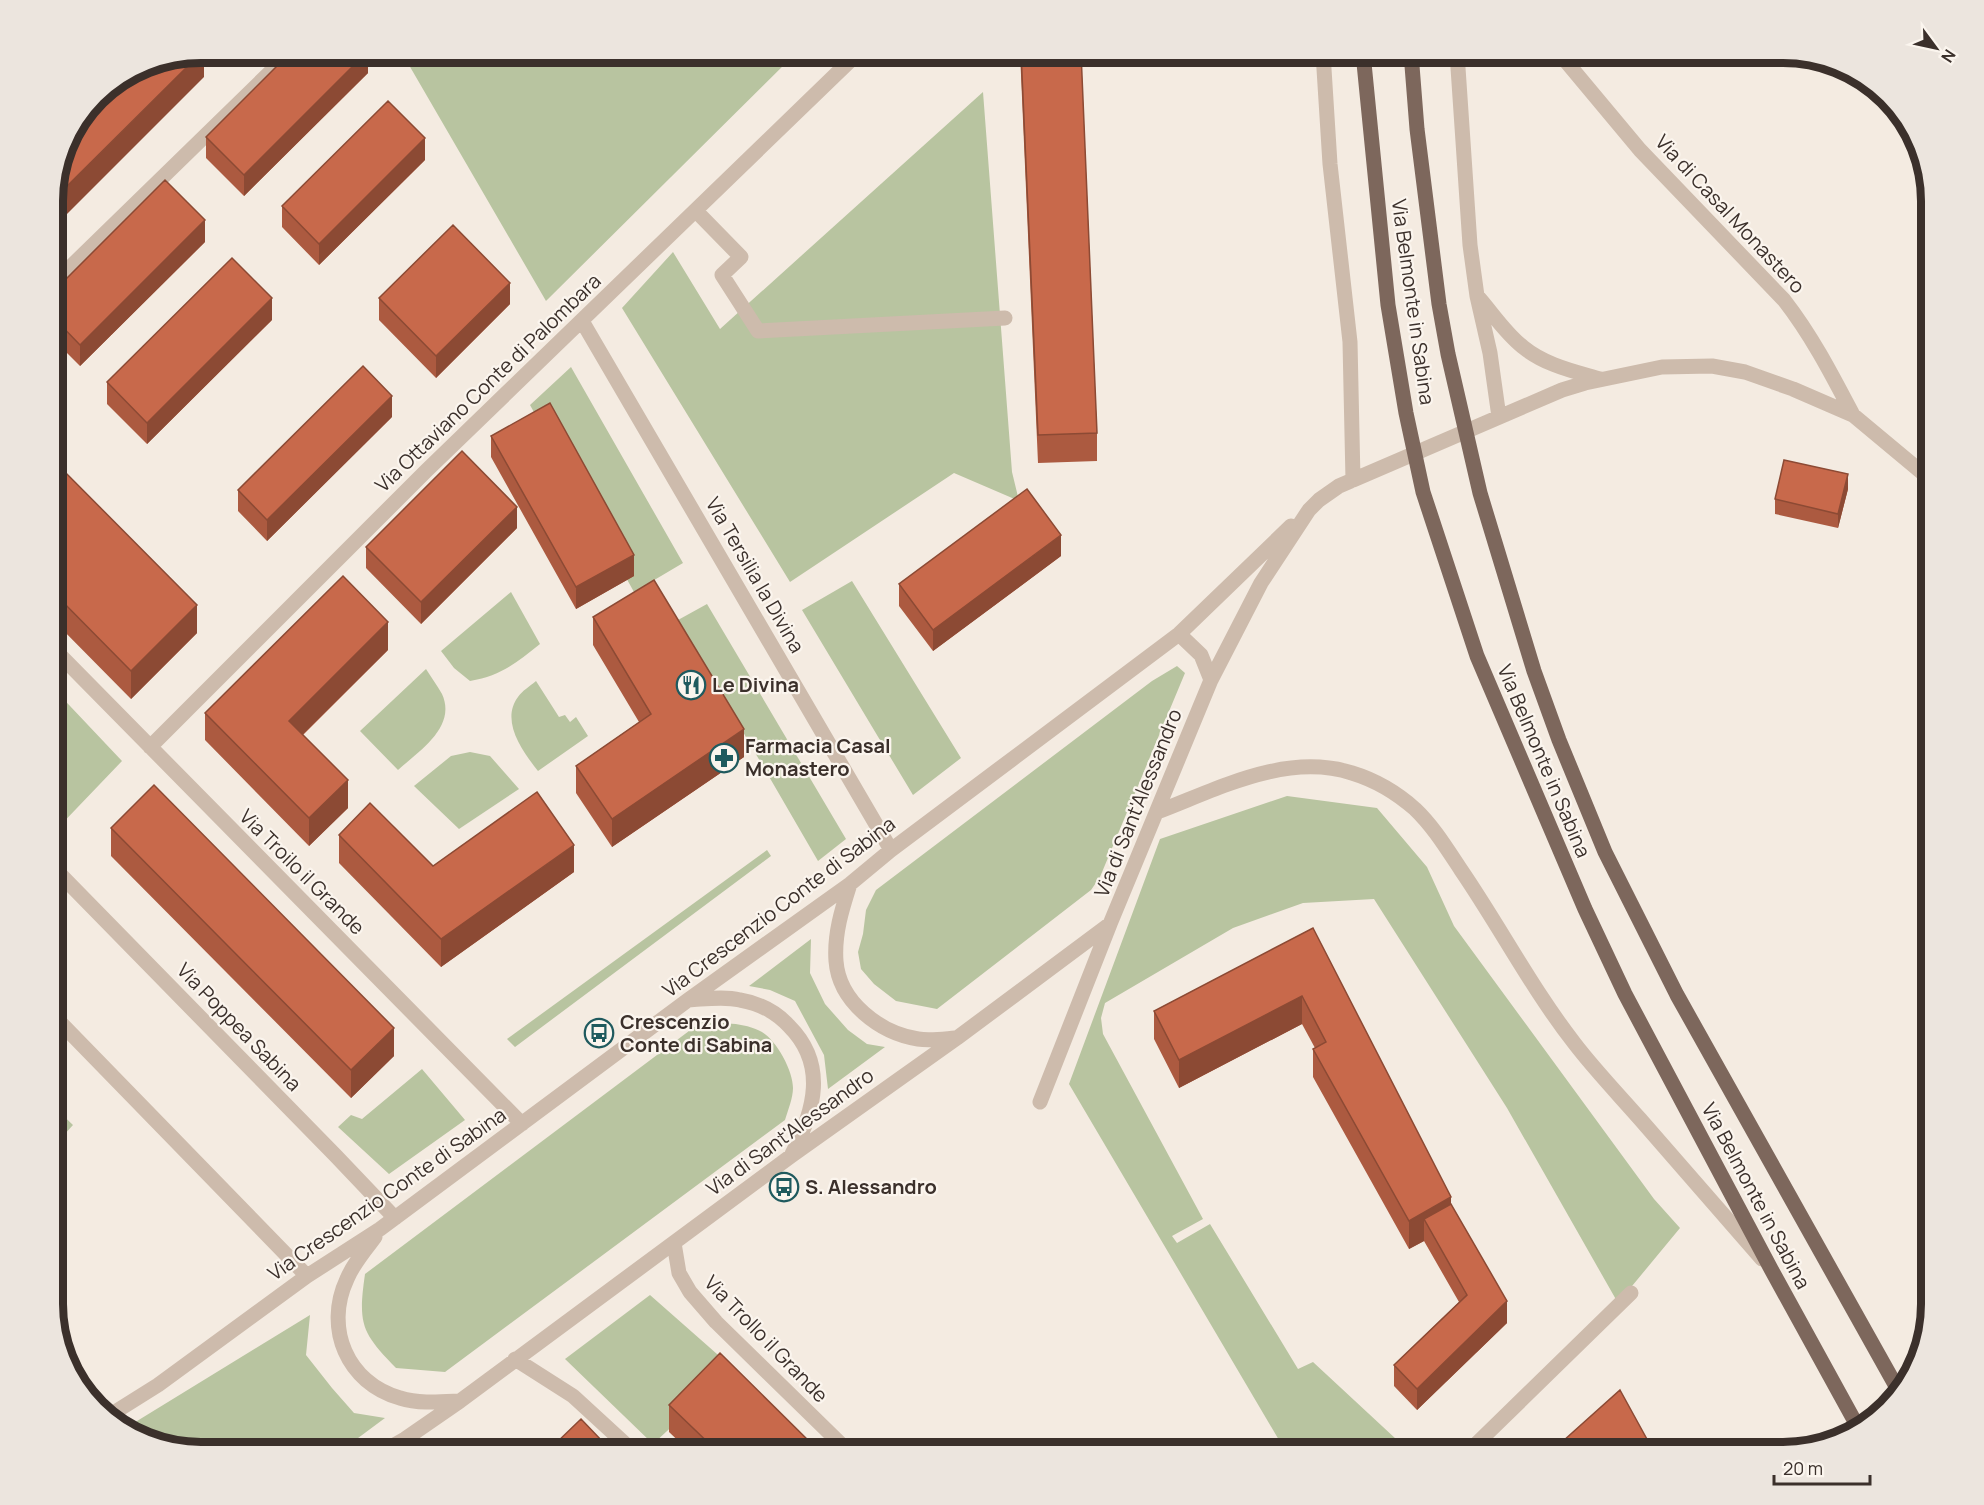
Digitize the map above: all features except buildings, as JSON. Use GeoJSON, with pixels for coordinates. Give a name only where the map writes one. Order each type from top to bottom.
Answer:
{"type":"FeatureCollection","features":[{"type":"Feature","properties":{"kind":"main road","name":"Via Belmonte in Sabina"},"geometry":{"type":"LineString","coordinates":[[1364,63],[1388,305],[1404,402],[1423,492],[1477,656],[1616,976],[1771,1269],[1855,1422]]}},
{"type":"Feature","properties":{"kind":"main road","name":"Via Belmonte in Sabina"},"geometry":{"type":"LineString","coordinates":[[1412,63],[1437,296],[1470,457],[1534,671],[1559,740],[1605,852],[1662,966],[1895,1385]]}},
{"type":"Feature","properties":{"kind":"street"},"geometry":{"type":"LineString","coordinates":[[63,275],[279,63]]}},
{"type":"Feature","properties":{"kind":"street","name":"Via Ottaviano Conte di Palombara"},"geometry":{"type":"LineString","coordinates":[[150,747],[417,480],[847,63]]}},
{"type":"Feature","properties":{"kind":"street"},"geometry":{"type":"LineString","coordinates":[[1324,63],[1331,175],[1350,342],[1353,480]]}},
{"type":"Feature","properties":{"kind":"street"},"geometry":{"type":"LineString","coordinates":[[1458,63],[1464,186],[1470,244],[1499,417]]}},
{"type":"Feature","properties":{"kind":"street","name":"Via di Casal Monastero"},"geometry":{"type":"LineString","coordinates":[[1568,63],[1640,150],[1784,300],[1804,325],[1822,354],[1853,415]]}},
{"type":"Feature","properties":{"kind":"street"},"geometry":{"type":"LineString","coordinates":[[696,211],[741,257],[722,275],[758,332],[1005,318]]}},
{"type":"Feature","properties":{"kind":"street"},"geometry":{"type":"LineString","coordinates":[[1477,296],[1521,345],[1536,356],[1560,367],[1603,380]]}},
{"type":"Feature","properties":{"kind":"street","name":"Via Tersilia la Divina"},"geometry":{"type":"LineString","coordinates":[[582,321],[891,850]]}},
{"type":"Feature","properties":{"kind":"street","name":"Via di Sant'Alessandro"},"geometry":{"type":"LineString","coordinates":[[399,1442],[460,1401],[1110,924],[1211,680],[1261,583],[1309,510],[1328,494],[1353,480],[1562,390],[1662,367],[1712,366],[1745,372],[1770,380],[1853,415],[1921,471]]}},
{"type":"Feature","properties":{"kind":"street","name":"Via Crescenzio Conte di Sabina"},"geometry":{"type":"LineString","coordinates":[[115,1412],[158,1385],[308,1276],[380,1230],[688,1000],[850,884],[891,850],[1179,634],[1309,510]]}},
{"type":"Feature","properties":{"kind":"street"},"geometry":{"type":"LineString","coordinates":[[1179,634],[1201,655],[1211,680]]}},
{"type":"Feature","properties":{"kind":"street","name":"Via Troilo il Grande"},"geometry":{"type":"LineString","coordinates":[[63,658],[522,1124]]}},
{"type":"Feature","properties":{"kind":"street"},"geometry":{"type":"LineString","coordinates":[[1157,812],[1242,780],[1299,767],[1334,768],[1352,773],[1385,787],[1400,797],[1416,810],[1438,836],[1474,888],[1540,996],[1575,1045],[1771,1269]]}},
{"type":"Feature","properties":{"kind":"street","name":"Via Poppea Sabina"},"geometry":{"type":"LineString","coordinates":[[63,877],[395,1218]]}},
{"type":"Feature","properties":{"kind":"street"},"geometry":{"type":"LineString","coordinates":[[850,884],[840,912],[836,944],[836,963],[840,979],[848,995],[873,1021],[897,1034],[918,1039],[957,1038]]}},
{"type":"Feature","properties":{"kind":"street"},"geometry":{"type":"LineString","coordinates":[[1040,1102],[1110,924]]}},
{"type":"Feature","properties":{"kind":"street"},"geometry":{"type":"LineString","coordinates":[[688,1000],[725,998],[751,1002],[768,1009],[797,1034],[812,1064],[814,1081],[808,1119],[791,1156]]}},
{"type":"Feature","properties":{"kind":"street"},"geometry":{"type":"LineString","coordinates":[[63,1025],[308,1276]]}},
{"type":"Feature","properties":{"kind":"street"},"geometry":{"type":"LineString","coordinates":[[380,1230],[354,1266],[343,1290],[338,1320],[340,1341],[346,1357],[370,1382],[398,1398],[416,1401],[460,1401]]}},
{"type":"Feature","properties":{"kind":"street","name":"Via Trollo il Grande"},"geometry":{"type":"LineString","coordinates":[[674,1243],[679,1273],[690,1292],[716,1322],[839,1442]]}},
{"type":"Feature","properties":{"kind":"street"},"geometry":{"type":"LineString","coordinates":[[1478,1442],[1631,1293]]}},
{"type":"Feature","properties":{"kind":"street"},"geometry":{"type":"LineString","coordinates":[[515,1359],[573,1396],[623,1442]]}},
{"type":"Feature","properties":{"kind":"green space"},"geometry":{"type":"Polygon","coordinates":[[[408,63],[786,63],[546,301],[408,63]]]}},
{"type":"Feature","properties":{"kind":"green space"},"geometry":{"type":"Polygon","coordinates":[[[983,92],[1012,472],[1019,501],[954,473],[790,582],[622,308],[673,252],[720,329],[983,92]]]}},
{"type":"Feature","properties":{"kind":"green space"},"geometry":{"type":"Polygon","coordinates":[[[571,367],[683,563],[634,592],[530,405],[571,367]]]}},
{"type":"Feature","properties":{"kind":"green space"},"geometry":{"type":"Polygon","coordinates":[[[852,581],[961,758],[913,795],[802,610],[852,581]]]}},
{"type":"Feature","properties":{"kind":"green space"},"geometry":{"type":"Polygon","coordinates":[[[511,592],[540,644],[499,672],[470,681],[454,668],[441,651],[511,592]]]}},
{"type":"Feature","properties":{"kind":"green space"},"geometry":{"type":"Polygon","coordinates":[[[707,604],[846,839],[818,861],[678,620],[707,604]]]}},
{"type":"Feature","properties":{"kind":"green space"},"geometry":{"type":"Polygon","coordinates":[[[1177,666],[1185,673],[1100,877],[1091,890],[937,1009],[896,1001],[874,984],[861,969],[858,952],[866,910],[876,890],[1152,681],[1177,666]]]}},
{"type":"Feature","properties":{"kind":"green space"},"geometry":{"type":"Polygon","coordinates":[[[426,669],[442,694],[445,706],[444,717],[434,737],[398,770],[360,731],[426,669]]]}},
{"type":"Feature","properties":{"kind":"green space"},"geometry":{"type":"Polygon","coordinates":[[[536,681],[559,717],[565,715],[570,722],[576,717],[588,736],[538,771],[520,746],[512,726],[511,716],[518,697],[536,681]]]}},
{"type":"Feature","properties":{"kind":"green space"},"geometry":{"type":"Polygon","coordinates":[[[63,699],[122,761],[63,823],[63,699]]]}},
{"type":"Feature","properties":{"kind":"green space"},"geometry":{"type":"Polygon","coordinates":[[[470,752],[490,756],[519,789],[459,829],[414,786],[451,756],[470,752]]]}},
{"type":"Feature","properties":{"kind":"green space"},"geometry":{"type":"Polygon","coordinates":[[[1287,796],[1377,808],[1427,867],[1454,926],[1654,1199],[1680,1228],[1618,1303],[1507,1108],[1374,899],[1303,903],[1233,928],[1105,1003],[1101,1018],[1103,1034],[1203,1219],[1172,1236],[1177,1243],[1210,1224],[1298,1369],[1313,1362],[1399,1442],[1280,1442],[1069,1084],[1160,839],[1287,796]]]}},
{"type":"Feature","properties":{"kind":"green space"},"geometry":{"type":"Polygon","coordinates":[[[767,850],[771,856],[515,1047],[507,1039],[767,850]]]}},
{"type":"Feature","properties":{"kind":"green space"},"geometry":{"type":"Polygon","coordinates":[[[811,939],[810,973],[825,1004],[848,1030],[867,1044],[885,1047],[828,1089],[824,1055],[795,1001],[770,990],[749,986],[811,939]]]}},
{"type":"Feature","properties":{"kind":"green space"},"geometry":{"type":"Polygon","coordinates":[[[701,1022],[748,1026],[768,1036],[787,1065],[792,1081],[792,1096],[785,1120],[445,1372],[396,1368],[375,1345],[365,1326],[362,1305],[365,1274],[701,1022]]]}},
{"type":"Feature","properties":{"kind":"green space"},"geometry":{"type":"Polygon","coordinates":[[[422,1069],[465,1120],[389,1174],[338,1127],[351,1115],[362,1119],[422,1069]]]}},
{"type":"Feature","properties":{"kind":"green space"},"geometry":{"type":"Polygon","coordinates":[[[63,1116],[73,1125],[63,1136],[63,1116]]]}},
{"type":"Feature","properties":{"kind":"green space"},"geometry":{"type":"Polygon","coordinates":[[[650,1295],[734,1369],[655,1442],[651,1442],[565,1359],[650,1295]]]}},
{"type":"Feature","properties":{"kind":"green space"},"geometry":{"type":"Polygon","coordinates":[[[310,1315],[306,1355],[354,1413],[385,1418],[353,1442],[183,1441],[157,1435],[132,1424],[310,1315]]]}},
{"type":"Feature","properties":{"kind":"place","name":"Le Divina"},"geometry":{"type":"Point","coordinates":[691,685]}},
{"type":"Feature","properties":{"kind":"place","name":"Farmacia Casal Monastero"},"geometry":{"type":"Point","coordinates":[724,758]}},
{"type":"Feature","properties":{"kind":"place","name":"Crescenzio Conte di Sabina"},"geometry":{"type":"Point","coordinates":[599,1033]}},
{"type":"Feature","properties":{"kind":"place","name":"S. Alessandro"},"geometry":{"type":"Point","coordinates":[784,1187]}}]}
